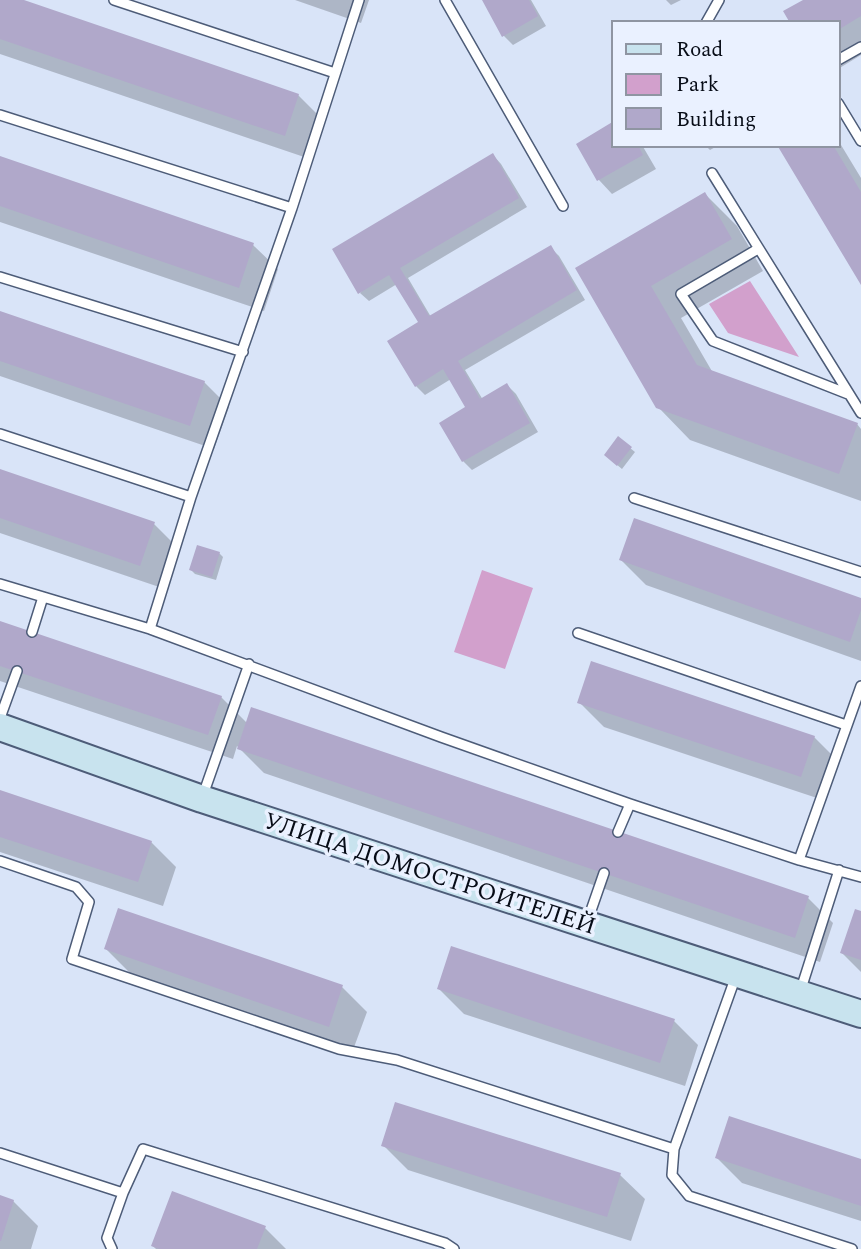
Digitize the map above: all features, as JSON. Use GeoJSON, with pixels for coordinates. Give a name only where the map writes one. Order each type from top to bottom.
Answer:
{"type":"FeatureCollection","features":[{"type":"Feature","properties":{"kind":"street","name":"УЛИЦА ДОМОСТРОИТЕЛЕЙ"},"geometry":{"type":"LineString","coordinates":[[0,727],[202,799],[861,1014]]}},
{"type":"Feature","properties":{"kind":"lane"},"geometry":{"type":"LineString","coordinates":[[114,0],[335,73]]}},
{"type":"Feature","properties":{"kind":"lane"},"geometry":{"type":"LineString","coordinates":[[150,629],[191,497],[292,208],[359,0]]}},
{"type":"Feature","properties":{"kind":"lane"},"geometry":{"type":"LineString","coordinates":[[445,0],[563,206]]}},
{"type":"Feature","properties":{"kind":"lane"},"geometry":{"type":"LineString","coordinates":[[707,21],[719,0]]}},
{"type":"Feature","properties":{"kind":"lane"},"geometry":{"type":"LineString","coordinates":[[840,59],[861,47]]}},
{"type":"Feature","properties":{"kind":"lane"},"geometry":{"type":"LineString","coordinates":[[840,106],[861,141]]}},
{"type":"Feature","properties":{"kind":"lane"},"geometry":{"type":"LineString","coordinates":[[0,115],[292,208]]}},
{"type":"Feature","properties":{"kind":"lane"},"geometry":{"type":"LineString","coordinates":[[712,173],[861,412]]}},
{"type":"Feature","properties":{"kind":"lane"},"geometry":{"type":"LineString","coordinates":[[758,249],[681,294],[713,341],[848,394]]}},
{"type":"Feature","properties":{"kind":"lane"},"geometry":{"type":"LineString","coordinates":[[0,278],[243,352]]}},
{"type":"Feature","properties":{"kind":"lane"},"geometry":{"type":"LineString","coordinates":[[0,434],[191,497]]}},
{"type":"Feature","properties":{"kind":"lane"},"geometry":{"type":"LineString","coordinates":[[634,498],[861,572]]}},
{"type":"Feature","properties":{"kind":"lane"},"geometry":{"type":"LineString","coordinates":[[0,584],[150,629],[630,804],[799,860],[861,877]]}},
{"type":"Feature","properties":{"kind":"lane"},"geometry":{"type":"LineString","coordinates":[[32,632],[43,597]]}},
{"type":"Feature","properties":{"kind":"lane"},"geometry":{"type":"LineString","coordinates":[[578,633],[846,725]]}},
{"type":"Feature","properties":{"kind":"lane"},"geometry":{"type":"LineString","coordinates":[[202,799],[249,664]]}},
{"type":"Feature","properties":{"kind":"lane"},"geometry":{"type":"LineString","coordinates":[[0,719],[18,671]]}},
{"type":"Feature","properties":{"kind":"lane"},"geometry":{"type":"LineString","coordinates":[[799,860],[861,686]]}},
{"type":"Feature","properties":{"kind":"lane"},"geometry":{"type":"LineString","coordinates":[[618,831],[630,804]]}},
{"type":"Feature","properties":{"kind":"lane"},"geometry":{"type":"LineString","coordinates":[[0,861],[76,887],[89,902],[72,959],[339,1049],[397,1060],[674,1149]]}},
{"type":"Feature","properties":{"kind":"lane"},"geometry":{"type":"LineString","coordinates":[[800,993],[839,870]]}},
{"type":"Feature","properties":{"kind":"lane"},"geometry":{"type":"LineString","coordinates":[[586,924],[604,873]]}},
{"type":"Feature","properties":{"kind":"lane"},"geometry":{"type":"LineString","coordinates":[[737,974],[674,1149],[672,1175],[689,1196],[852,1249]]}},
{"type":"Feature","properties":{"kind":"lane"},"geometry":{"type":"LineString","coordinates":[[112,1249],[107,1238],[143,1149],[454,1249]]}},
{"type":"Feature","properties":{"kind":"lane"},"geometry":{"type":"LineString","coordinates":[[0,1153],[123,1193]]}},
{"type":"Feature","properties":{"kind":"green space"},"geometry":{"type":"Polygon","coordinates":[[[750,281],[799,357],[728,333],[709,304],[750,281]]]}},
{"type":"Feature","properties":{"kind":"green space"},"geometry":{"type":"Polygon","coordinates":[[[482,570],[533,588],[505,669],[454,652],[482,570]]]}},
{"type":"Feature","properties":{"kind":"building"},"geometry":{"type":"Polygon","coordinates":[[[0,0],[24,0],[299,94],[285,136],[0,39],[0,0]]]}},
{"type":"Feature","properties":{"kind":"building"},"geometry":{"type":"Polygon","coordinates":[[[482,0],[529,0],[538,16],[502,37],[482,0]]]}},
{"type":"Feature","properties":{"kind":"building"},"geometry":{"type":"Polygon","coordinates":[[[803,0],[861,0],[861,16],[840,29],[840,21],[789,21],[783,11],[803,0]]]}},
{"type":"Feature","properties":{"kind":"building"},"geometry":{"type":"Polygon","coordinates":[[[612,122],[612,147],[639,147],[643,155],[597,181],[576,144],[612,122]]]}},
{"type":"Feature","properties":{"kind":"building"},"geometry":{"type":"Polygon","coordinates":[[[778,147],[834,147],[861,192],[861,285],[778,147]]]}},
{"type":"Feature","properties":{"kind":"building"},"geometry":{"type":"Polygon","coordinates":[[[493,153],[519,198],[400,268],[429,316],[551,245],[577,290],[458,361],[480,399],[507,383],[530,423],[462,462],[439,423],[465,407],[443,369],[415,387],[387,341],[418,322],[389,275],[358,294],[332,249],[493,153]]]}},
{"type":"Feature","properties":{"kind":"building"},"geometry":{"type":"Polygon","coordinates":[[[0,156],[254,243],[239,288],[0,206],[0,156]]]}},
{"type":"Feature","properties":{"kind":"building"},"geometry":{"type":"Polygon","coordinates":[[[705,192],[732,239],[651,286],[697,365],[858,423],[839,474],[656,408],[575,268],[705,192]]]}},
{"type":"Feature","properties":{"kind":"building"},"geometry":{"type":"Polygon","coordinates":[[[0,311],[205,381],[190,426],[0,361],[0,311]]]}},
{"type":"Feature","properties":{"kind":"building"},"geometry":{"type":"Polygon","coordinates":[[[618,436],[632,447],[617,466],[604,455],[618,436]]]}},
{"type":"Feature","properties":{"kind":"building"},"geometry":{"type":"Polygon","coordinates":[[[0,469],[155,522],[140,566],[0,518],[0,469]]]}},
{"type":"Feature","properties":{"kind":"building"},"geometry":{"type":"Polygon","coordinates":[[[634,518],[861,598],[861,610],[850,642],[619,560],[634,518]]]}},
{"type":"Feature","properties":{"kind":"building"},"geometry":{"type":"Polygon","coordinates":[[[197,545],[220,552],[212,577],[189,570],[197,545]]]}},
{"type":"Feature","properties":{"kind":"building"},"geometry":{"type":"Polygon","coordinates":[[[0,621],[222,696],[208,735],[0,666],[0,621]]]}},
{"type":"Feature","properties":{"kind":"building"},"geometry":{"type":"Polygon","coordinates":[[[591,661],[815,736],[801,777],[577,703],[591,661]]]}},
{"type":"Feature","properties":{"kind":"building"},"geometry":{"type":"Polygon","coordinates":[[[251,707],[809,896],[795,938],[237,749],[251,707]]]}},
{"type":"Feature","properties":{"kind":"building"},"geometry":{"type":"Polygon","coordinates":[[[0,790],[152,841],[138,882],[0,837],[0,790]]]}},
{"type":"Feature","properties":{"kind":"building"},"geometry":{"type":"Polygon","coordinates":[[[118,908],[343,985],[329,1027],[104,949],[118,908]]]}},
{"type":"Feature","properties":{"kind":"building"},"geometry":{"type":"Polygon","coordinates":[[[855,909],[861,911],[861,960],[840,953],[855,909]]]}},
{"type":"Feature","properties":{"kind":"building"},"geometry":{"type":"Polygon","coordinates":[[[451,946],[675,1019],[660,1063],[437,989],[451,946]]]}},
{"type":"Feature","properties":{"kind":"building"},"geometry":{"type":"Polygon","coordinates":[[[395,1102],[621,1173],[607,1217],[381,1146],[395,1102]]]}},
{"type":"Feature","properties":{"kind":"building"},"geometry":{"type":"Polygon","coordinates":[[[729,1116],[861,1159],[861,1206],[715,1158],[729,1116]]]}},
{"type":"Feature","properties":{"kind":"building"},"geometry":{"type":"Polygon","coordinates":[[[172,1191],[266,1226],[257,1249],[159,1249],[151,1246],[172,1191]]]}},
{"type":"Feature","properties":{"kind":"building"},"geometry":{"type":"Polygon","coordinates":[[[0,1195],[14,1200],[1,1241],[0,1241],[0,1195]]]}}]}
